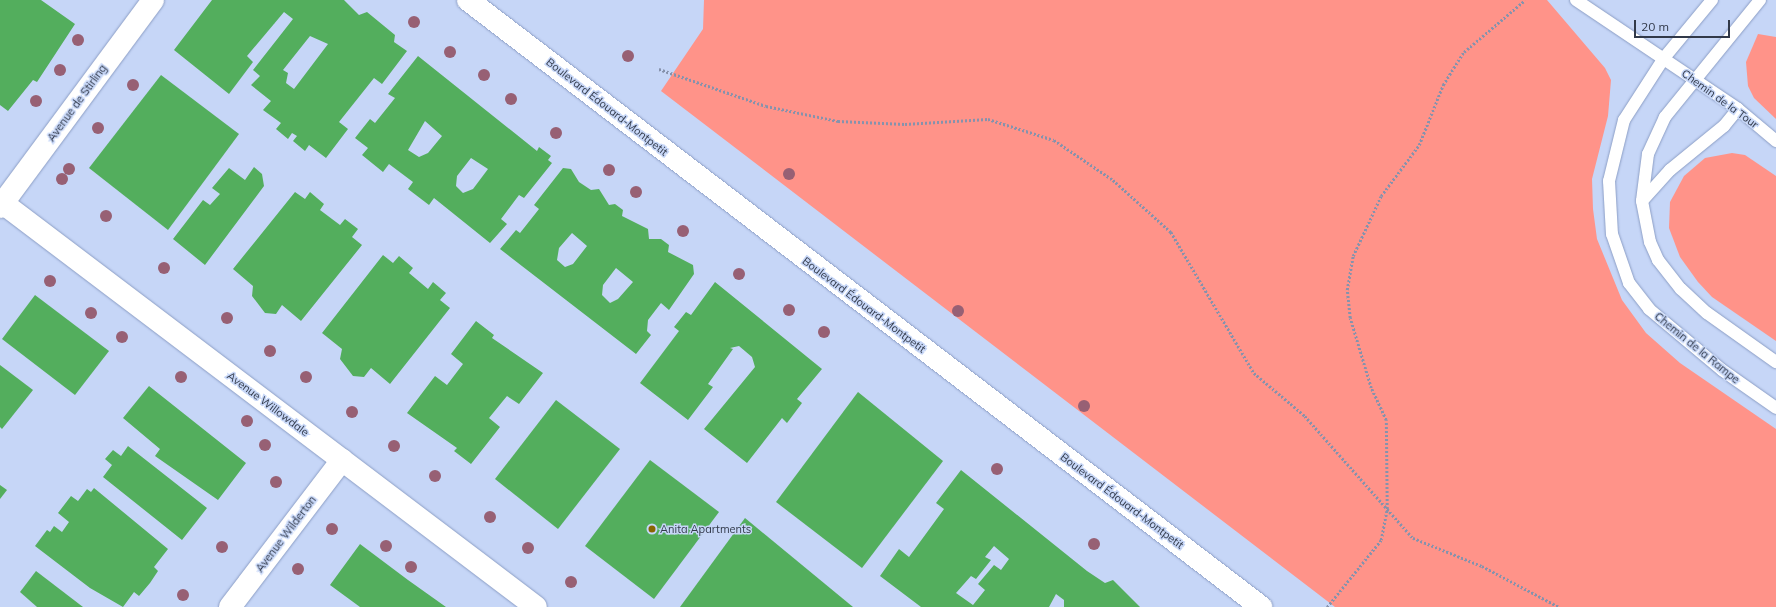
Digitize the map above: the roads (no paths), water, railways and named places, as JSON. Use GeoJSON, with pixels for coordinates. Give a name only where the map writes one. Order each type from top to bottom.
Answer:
{"type":"FeatureCollection","features":[{"type":"Feature","properties":{"kind":"street","name":"Avenue de Stirling"},"geometry":{"type":"LineString","coordinates":[[1,204],[153,0]]}},
{"type":"Feature","properties":{"kind":"street","name":"Boulevard Édouard-Montpetit"},"geometry":{"type":"LineString","coordinates":[[468,0],[1261,607]]}},
{"type":"Feature","properties":{"kind":"street","name":"Avenue Willowdale"},"geometry":{"type":"LineString","coordinates":[[1,204],[536,607]]}},
{"type":"Feature","properties":{"kind":"street","name":"Avenue Wilderton"},"geometry":{"type":"LineString","coordinates":[[230,607],[342,460]]}},
{"type":"Feature","properties":{"kind":"lane","name":"Chemin de la Tour"},"geometry":{"type":"LineString","coordinates":[[1576,0],[1738,109],[1776,140]]}},
{"type":"Feature","properties":{"kind":"lane","name":"Chemin de la Rampe"},"geometry":{"type":"LineString","coordinates":[[1712,0],[1664,58],[1632,103],[1612,163],[1612,234],[1620,263],[1629,283],[1664,324],[1776,408]]}},
{"type":"Feature","properties":{"kind":"lane"},"geometry":{"type":"LineString","coordinates":[[1760,0],[1693,79],[1664,117],[1648,154],[1642,201],[1655,254],[1681,289],[1707,313],[1776,362]]}},
{"type":"Feature","properties":{"kind":"lane"},"geometry":{"type":"LineString","coordinates":[[1642,201],[1670,170],[1724,126],[1738,109]]}},
{"type":"Feature","properties":{"kind":"place","name":"Anita Apartments"},"geometry":{"type":"Point","coordinates":[652,529]}}]}
